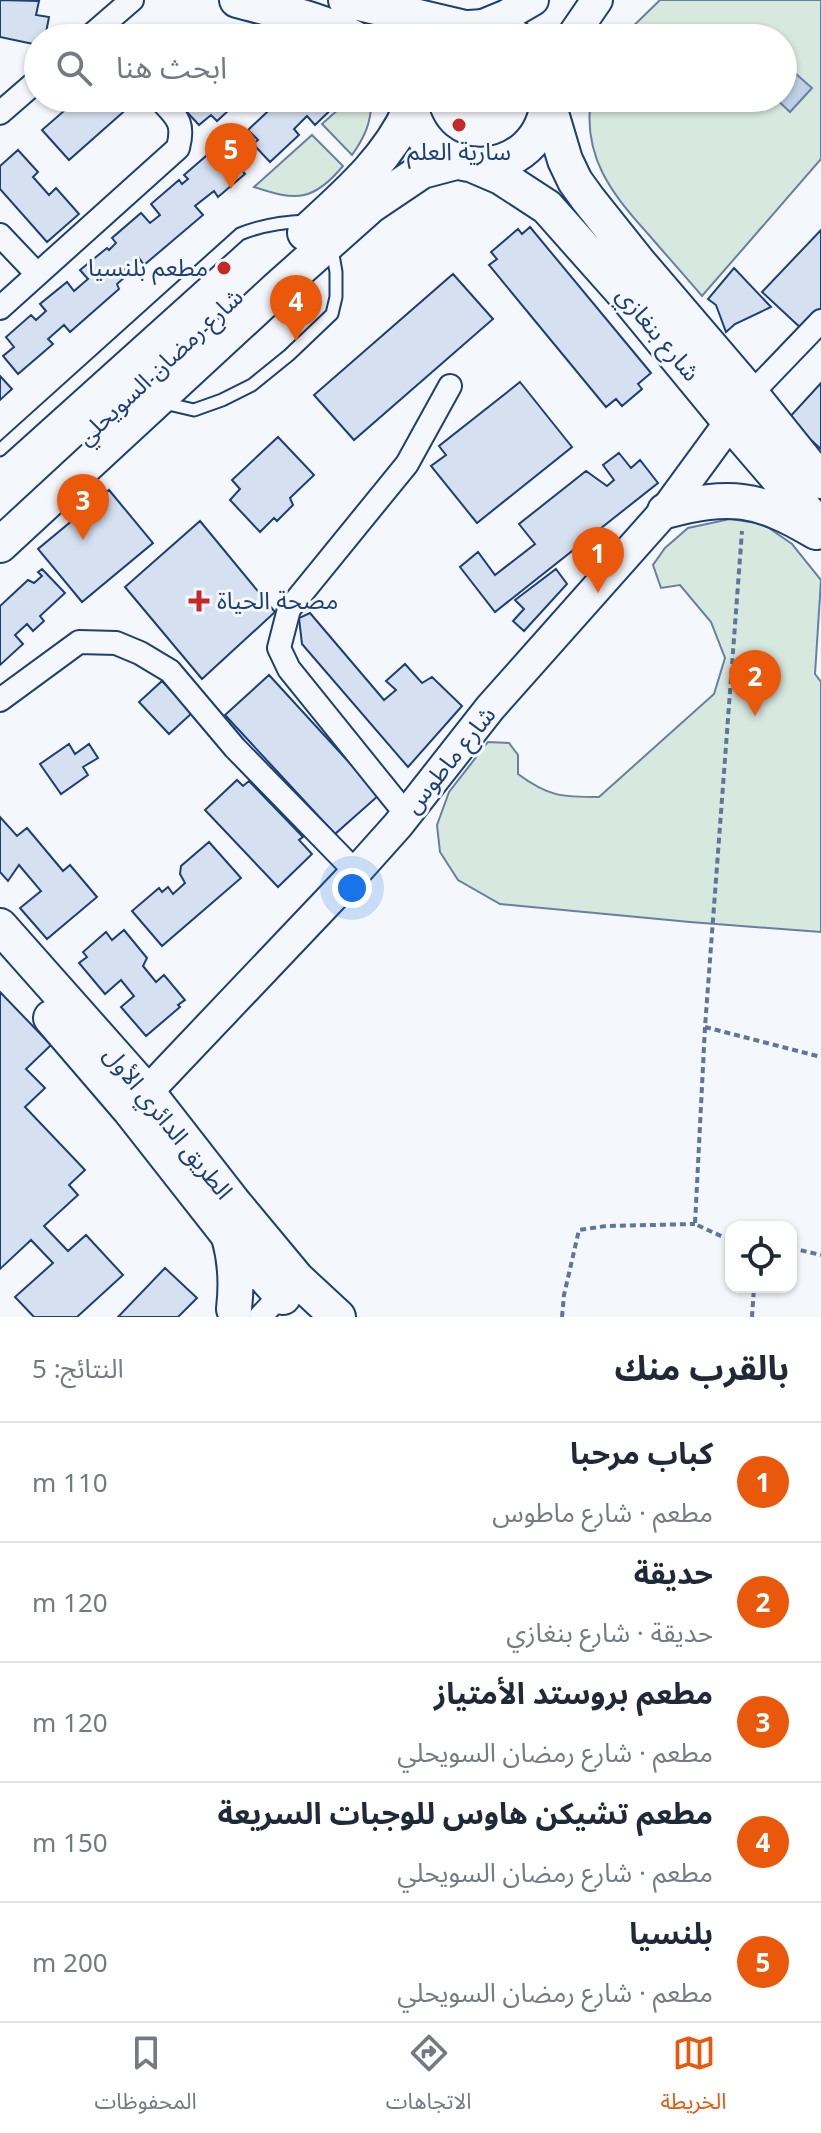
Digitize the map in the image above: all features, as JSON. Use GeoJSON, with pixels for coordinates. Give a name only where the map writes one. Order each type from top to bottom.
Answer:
{"type":"FeatureCollection","features":[{"type":"Feature","properties":{"kind":"main road"},"geometry":{"type":"LineString","coordinates":[[237,0],[322,24]]}},
{"type":"Feature","properties":{"kind":"main road"},"geometry":{"type":"LineString","coordinates":[[346,0],[436,24]]}},
{"type":"Feature","properties":{"kind":"main road","name":"شارع رمضان السويحلي"},"geometry":{"type":"LineString","coordinates":[[0,545],[155,401],[325,230],[399,133],[406,112]]}},
{"type":"Feature","properties":{"kind":"main road","name":"شارع بنغازي"},"geometry":{"type":"LineString","coordinates":[[412,112],[422,136],[431,147],[501,177],[547,207],[646,319],[821,528]]}},
{"type":"Feature","properties":{"kind":"main road","name":"شارع رمضان السويحلي"},"geometry":{"type":"LineString","coordinates":[[0,514],[325,230],[370,206],[422,171],[465,163],[503,161],[517,154],[538,132],[544,112]]}},
{"type":"Feature","properties":{"kind":"main road","name":"شارع بنغازي"},"geometry":{"type":"LineString","coordinates":[[551,112],[565,160],[581,190],[819,477]]}},
{"type":"Feature","properties":{"kind":"main road"},"geometry":{"type":"LineString","coordinates":[[665,511],[701,502],[744,501],[784,514],[821,534]]}},
{"type":"Feature","properties":{"kind":"main road","name":"الطريق الدائري الأول"},"geometry":{"type":"LineString","coordinates":[[0,926],[139,1102],[268,1296],[338,1317]]}},
{"type":"Feature","properties":{"kind":"main road","name":"الطريق الدائري الأول"},"geometry":{"type":"LineString","coordinates":[[0,959],[233,1202],[268,1296]]}},
{"type":"Feature","properties":{"kind":"main road"},"geometry":{"type":"LineString","coordinates":[[229,1236],[235,1255],[236,1280],[268,1296]]}},
{"type":"Feature","properties":{"kind":"street"},"geometry":{"type":"LineString","coordinates":[[107,24],[132,0]]}},
{"type":"Feature","properties":{"kind":"street"},"geometry":{"type":"LineString","coordinates":[[481,24],[507,15],[533,0]]}},
{"type":"Feature","properties":{"kind":"street"},"geometry":{"type":"LineString","coordinates":[[581,24],[597,0]]}},
{"type":"Feature","properties":{"kind":"street"},"geometry":{"type":"LineString","coordinates":[[0,113],[24,92]]}},
{"type":"Feature","properties":{"kind":"street"},"geometry":{"type":"LineString","coordinates":[[0,308],[178,148],[182,134],[179,120],[172,112]]}},
{"type":"Feature","properties":{"kind":"street"},"geometry":{"type":"LineString","coordinates":[[0,235],[37,274]]}},
{"type":"Feature","properties":{"kind":"street"},"geometry":{"type":"LineString","coordinates":[[751,394],[821,321]]}},
{"type":"Feature","properties":{"kind":"street"},"geometry":{"type":"LineString","coordinates":[[406,814],[289,669],[279,648],[289,609],[407,464],[450,386]]}},
{"type":"Feature","properties":{"kind":"street","name":"شارع ماطوس"},"geometry":{"type":"LineString","coordinates":[[139,1102],[356,872],[482,718],[665,511],[751,394]]}},
{"type":"Feature","properties":{"kind":"street"},"geometry":{"type":"LineString","coordinates":[[0,700],[79,642],[116,643],[140,653],[170,671],[235,748],[356,872]]}},
{"type":"Feature","properties":{"kind":"lane"},"geometry":{"type":"LineString","coordinates":[[0,450],[240,234],[278,222],[325,230],[336,272],[332,314],[252,385],[222,400],[194,410],[155,401]]}},
{"type":"Feature","properties":{"kind":"path"},"geometry":{"type":"LineString","coordinates":[[695,1224],[705,1027],[744,501]]}},
{"type":"Feature","properties":{"kind":"path"},"geometry":{"type":"LineString","coordinates":[[705,1027],[821,1057]]}},
{"type":"Feature","properties":{"kind":"path"},"geometry":{"type":"LineString","coordinates":[[562,1317],[579,1230],[606,1226],[695,1224],[725,1237]]}},
{"type":"Feature","properties":{"kind":"path"},"geometry":{"type":"LineString","coordinates":[[797,1249],[821,1255]]}},
{"type":"Feature","properties":{"kind":"path"},"geometry":{"type":"LineString","coordinates":[[752,1317],[754,1293]]}},
{"type":"Feature","properties":{"kind":"shaded area"},"geometry":{"type":"Polygon","coordinates":[[[660,0],[821,0],[821,159],[702,296],[612,189],[591,139],[590,112],[797,112],[797,24],[635,24],[660,0]]]}},
{"type":"Feature","properties":{"kind":"shaded area"},"geometry":{"type":"Polygon","coordinates":[[[335,112],[370,112],[361,141],[352,155],[322,124],[335,112]]]}},
{"type":"Feature","properties":{"kind":"shaded area"},"geometry":{"type":"Polygon","coordinates":[[[312,135],[343,166],[332,178],[313,192],[303,195],[281,195],[254,187],[312,135]]]}},
{"type":"Feature","properties":{"kind":"shaded area"},"geometry":{"type":"Polygon","coordinates":[[[730,519],[763,524],[792,544],[821,580],[815,674],[821,682],[821,932],[500,904],[458,880],[440,852],[437,825],[449,792],[488,742],[509,743],[518,755],[518,774],[547,791],[565,796],[599,797],[714,694],[725,658],[711,622],[680,585],[661,588],[653,565],[665,548],[688,528],[730,519]]]}},
{"type":"Feature","properties":{"kind":"water"},"geometry":{"type":"Polygon","coordinates":[[[797,75],[812,88],[797,104],[797,75]]]}},
{"type":"Feature","properties":{"kind":"building"},"geometry":{"type":"Polygon","coordinates":[[[0,0],[39,1],[36,15],[49,17],[48,24],[24,24],[24,42],[0,37],[0,0]]]}},
{"type":"Feature","properties":{"kind":"building"},"geometry":{"type":"Polygon","coordinates":[[[63,112],[123,112],[69,160],[42,130],[63,112]]]}},
{"type":"Feature","properties":{"kind":"building"},"geometry":{"type":"Polygon","coordinates":[[[187,112],[227,112],[217,121],[211,115],[199,125],[187,112]]]}},
{"type":"Feature","properties":{"kind":"building"},"geometry":{"type":"Polygon","coordinates":[[[267,112],[328,112],[315,125],[307,116],[294,129],[299,135],[270,162],[253,144],[258,140],[248,130],[267,112]]]}},
{"type":"Feature","properties":{"kind":"building"},"geometry":{"type":"Polygon","coordinates":[[[18,150],[38,172],[33,177],[49,195],[56,188],[79,214],[47,242],[0,189],[0,166],[18,150]]]}},
{"type":"Feature","properties":{"kind":"building"},"geometry":{"type":"Polygon","coordinates":[[[213,150],[224,163],[231,157],[245,174],[218,197],[214,191],[195,206],[203,215],[144,265],[139,258],[121,273],[125,277],[117,284],[119,289],[70,332],[64,325],[48,339],[53,344],[18,374],[3,356],[14,347],[6,337],[31,315],[36,320],[46,311],[40,304],[67,282],[74,291],[88,279],[80,270],[107,248],[109,250],[116,243],[112,238],[141,213],[150,223],[160,215],[151,204],[179,180],[182,184],[188,179],[184,175],[213,150]]]}},
{"type":"Feature","properties":{"kind":"building"},"geometry":{"type":"Polygon","coordinates":[[[530,227],[651,373],[638,384],[642,389],[622,406],[616,399],[606,407],[489,265],[497,259],[491,252],[518,229],[522,234],[530,227]]]}},
{"type":"Feature","properties":{"kind":"building"},"geometry":{"type":"Polygon","coordinates":[[[821,230],[821,311],[803,330],[762,292],[821,230]]]}},
{"type":"Feature","properties":{"kind":"building"},"geometry":{"type":"Polygon","coordinates":[[[734,268],[771,307],[735,324],[726,332],[716,305],[708,299],[734,268]]]}},
{"type":"Feature","properties":{"kind":"building"},"geometry":{"type":"Polygon","coordinates":[[[453,274],[493,319],[354,440],[314,395],[453,274]]]}},
{"type":"Feature","properties":{"kind":"building"},"geometry":{"type":"Polygon","coordinates":[[[0,376],[12,389],[0,400],[0,376]]]}},
{"type":"Feature","properties":{"kind":"building"},"geometry":{"type":"Polygon","coordinates":[[[520,382],[572,447],[477,523],[431,466],[446,455],[439,446],[520,382]]]}},
{"type":"Feature","properties":{"kind":"building"},"geometry":{"type":"Polygon","coordinates":[[[821,383],[821,449],[788,419],[821,383]]]}},
{"type":"Feature","properties":{"kind":"building"},"geometry":{"type":"Polygon","coordinates":[[[278,437],[314,475],[290,498],[293,505],[260,532],[230,500],[240,489],[232,480],[278,437]]]}},
{"type":"Feature","properties":{"kind":"building"},"geometry":{"type":"Polygon","coordinates":[[[619,453],[631,468],[640,460],[658,483],[495,612],[460,567],[478,552],[495,575],[535,544],[519,524],[586,471],[607,486],[614,480],[603,465],[619,453]]]}},
{"type":"Feature","properties":{"kind":"building"},"geometry":{"type":"Polygon","coordinates":[[[109,490],[153,543],[82,602],[38,549],[109,490]]]}},
{"type":"Feature","properties":{"kind":"building"},"geometry":{"type":"Polygon","coordinates":[[[200,521],[275,612],[202,679],[125,587],[200,521]]]}},
{"type":"Feature","properties":{"kind":"building"},"geometry":{"type":"Polygon","coordinates":[[[42,569],[65,593],[40,616],[44,621],[33,631],[27,624],[15,635],[23,644],[0,665],[0,606],[28,580],[34,583],[42,576],[38,572],[42,569]]]}},
{"type":"Feature","properties":{"kind":"building"},"geometry":{"type":"Polygon","coordinates":[[[556,569],[567,584],[524,631],[513,621],[524,609],[515,600],[556,569]]]}},
{"type":"Feature","properties":{"kind":"building"},"geometry":{"type":"Polygon","coordinates":[[[310,613],[384,700],[396,690],[386,681],[405,664],[422,683],[432,677],[462,706],[408,767],[302,644],[299,618],[310,613]]]}},
{"type":"Feature","properties":{"kind":"building"},"geometry":{"type":"Polygon","coordinates":[[[269,675],[379,795],[335,834],[225,715],[269,675]]]}},
{"type":"Feature","properties":{"kind":"building"},"geometry":{"type":"Polygon","coordinates":[[[162,681],[192,713],[169,734],[139,702],[162,681]]]}},
{"type":"Feature","properties":{"kind":"building"},"geometry":{"type":"Polygon","coordinates":[[[69,744],[75,754],[89,744],[98,758],[83,767],[88,775],[61,794],[40,764],[69,744]]]}},
{"type":"Feature","properties":{"kind":"building"},"geometry":{"type":"Polygon","coordinates":[[[237,780],[243,786],[249,781],[303,837],[299,840],[312,854],[278,887],[205,810],[237,780]]]}},
{"type":"Feature","properties":{"kind":"building"},"geometry":{"type":"Polygon","coordinates":[[[0,817],[17,836],[27,828],[63,871],[70,865],[97,897],[47,939],[20,908],[41,891],[19,865],[8,881],[0,872],[0,817]]]}},
{"type":"Feature","properties":{"kind":"building"},"geometry":{"type":"Polygon","coordinates":[[[209,842],[241,878],[162,946],[132,911],[159,888],[162,892],[168,887],[173,894],[185,883],[180,874],[181,866],[209,842]]]}},
{"type":"Feature","properties":{"kind":"building"},"geometry":{"type":"Polygon","coordinates":[[[124,930],[147,958],[143,966],[156,982],[164,975],[185,1000],[146,1036],[121,1007],[134,996],[121,980],[105,994],[79,963],[87,957],[83,952],[106,932],[112,940],[124,930]]]}},
{"type":"Feature","properties":{"kind":"building"},"geometry":{"type":"Polygon","coordinates":[[[0,992],[51,1045],[26,1069],[45,1088],[25,1107],[85,1170],[69,1185],[78,1195],[44,1226],[68,1251],[86,1235],[123,1275],[77,1317],[34,1317],[15,1297],[53,1263],[31,1240],[0,1269],[0,992]]]}},
{"type":"Feature","properties":{"kind":"building"},"geometry":{"type":"Polygon","coordinates":[[[165,1268],[197,1298],[178,1317],[118,1317],[165,1268]]]}},
{"type":"Feature","properties":{"kind":"place","name":"سارية العلم"},"geometry":{"type":"Point","coordinates":[459,125]}},
{"type":"Feature","properties":{"kind":"place","name":"بلنسيا"},"geometry":{"type":"Point","coordinates":[231,189]}},
{"type":"Feature","properties":{"kind":"place","name":"مطعم بلنسيا"},"geometry":{"type":"Point","coordinates":[224,268]}},
{"type":"Feature","properties":{"kind":"place","name":"مطعم تشيكن هاوس للوجبات السريعة"},"geometry":{"type":"Point","coordinates":[296,341]}},
{"type":"Feature","properties":{"kind":"place","name":"مطعم بروستد الأمتياز"},"geometry":{"type":"Point","coordinates":[83,540]}},
{"type":"Feature","properties":{"kind":"place","name":"كباب مرحبا"},"geometry":{"type":"Point","coordinates":[598,593]}},
{"type":"Feature","properties":{"kind":"place","name":"مصحة الحياة"},"geometry":{"type":"Point","coordinates":[199,601]}},
{"type":"Feature","properties":{"kind":"place","name":"حديقة"},"geometry":{"type":"Point","coordinates":[755,716]}}]}
